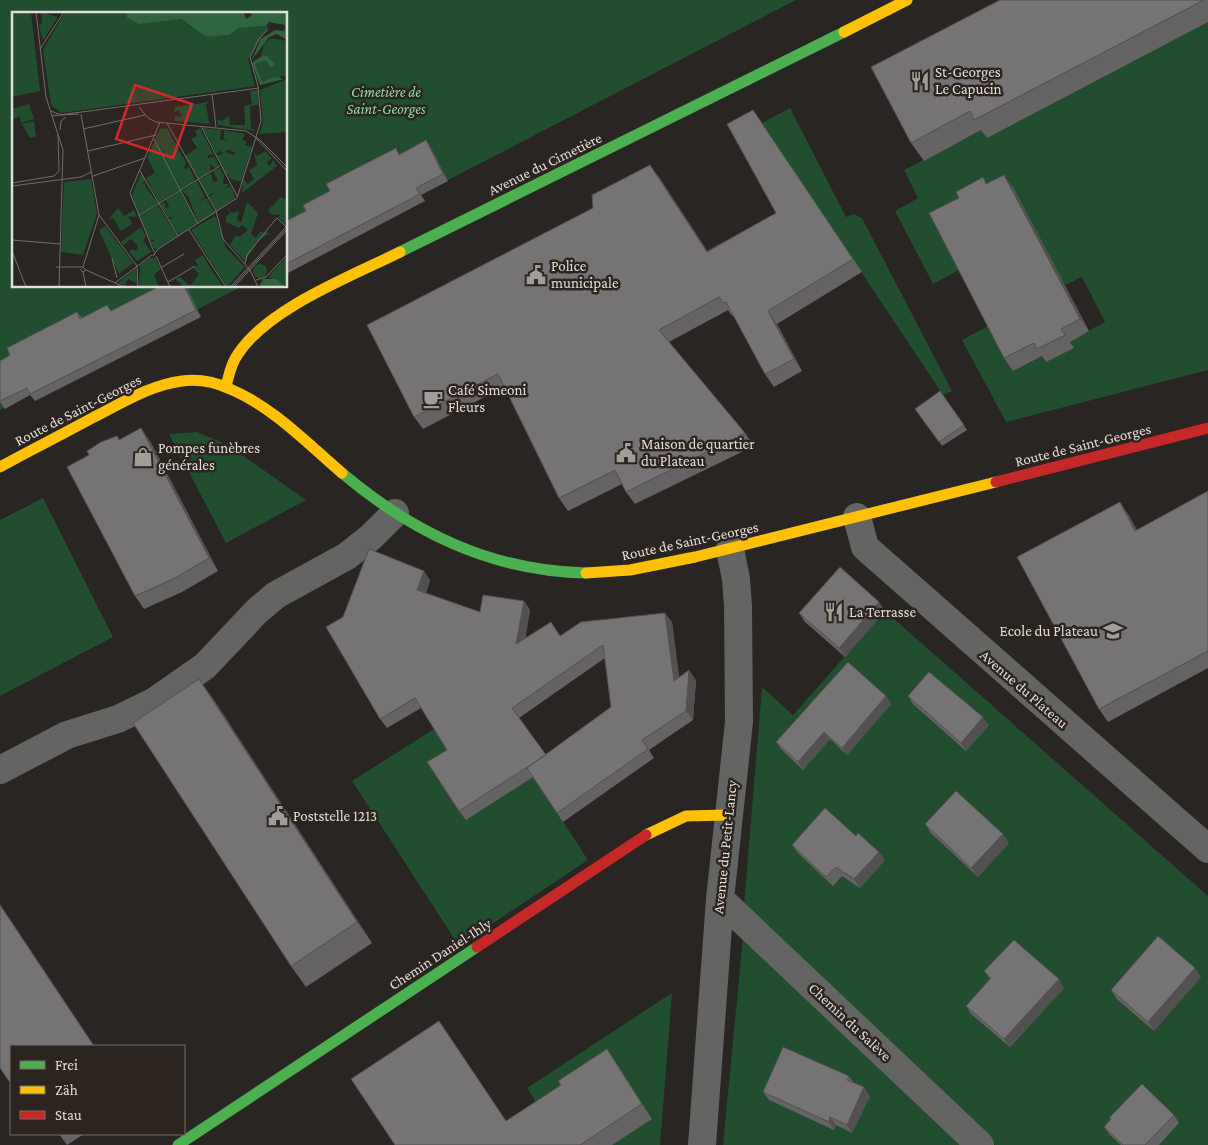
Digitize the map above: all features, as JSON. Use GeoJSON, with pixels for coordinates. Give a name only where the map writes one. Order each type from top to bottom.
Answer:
{"type":"FeatureCollection","features":[{"type":"Feature","properties":{"kind":"street","name":"Avenue du Cimetière"},"geometry":{"type":"LineString","coordinates":[[226,386],[237,355],[254,335],[276,317],[304,300],[907,0]]}},
{"type":"Feature","properties":{"kind":"street","name":"Route de Saint-Georges"},"geometry":{"type":"LineString","coordinates":[[0,467],[137,395],[158,386],[183,380],[208,382],[226,386],[247,397],[276,418],[359,488],[430,534],[490,559],[562,572],[640,569],[730,549],[1208,428]]}},
{"type":"Feature","properties":{"kind":"street"},"geometry":{"type":"LineString","coordinates":[[0,770],[67,735],[118,719],[155,701],[205,666],[257,611],[276,595],[347,556],[371,537],[395,513]]}},
{"type":"Feature","properties":{"kind":"street","name":"Avenue du Plateau"},"geometry":{"type":"LineString","coordinates":[[857,518],[865,547],[1208,849]]}},
{"type":"Feature","properties":{"kind":"street","name":"Avenue du Petit-Lancy"},"geometry":{"type":"LineString","coordinates":[[702,1145],[720,899],[739,722],[738,606],[736,579],[730,549]]}},
{"type":"Feature","properties":{"kind":"street","name":"Chemin Daniel-Ihly"},"geometry":{"type":"LineString","coordinates":[[178,1145],[648,834],[675,819],[691,814],[728,815]]}},
{"type":"Feature","properties":{"kind":"street","name":"Chemin du Salève"},"geometry":{"type":"LineString","coordinates":[[720,899],[980,1145]]}},
{"type":"Feature","properties":{"kind":"green space","name":"Cimetière de Saint-Georges"},"geometry":{"type":"Polygon","coordinates":[[[0,0],[796,0],[288,263],[288,12],[12,12],[12,288],[239,288],[0,410],[0,0]]]}},
{"type":"Feature","properties":{"kind":"green space"},"geometry":{"type":"Polygon","coordinates":[[[1208,12],[1208,370],[1006,422],[962,340],[990,325],[1013,371],[1105,322],[1082,277],[1065,285],[1051,260],[961,269],[933,284],[895,211],[918,198],[904,170],[1208,12]]]}},
{"type":"Feature","properties":{"kind":"green space"},"geometry":{"type":"Polygon","coordinates":[[[790,108],[846,217],[854,214],[862,218],[952,391],[943,395],[762,123],[790,108]]]}},
{"type":"Feature","properties":{"kind":"green space"},"geometry":{"type":"Polygon","coordinates":[[[197,432],[228,445],[306,500],[226,543],[169,434],[197,432]]]}},
{"type":"Feature","properties":{"kind":"green space"},"geometry":{"type":"Polygon","coordinates":[[[43,498],[113,637],[0,696],[0,520],[43,498]]]}},
{"type":"Feature","properties":{"kind":"green space"},"geometry":{"type":"Polygon","coordinates":[[[885,611],[1208,896],[1208,1145],[995,1145],[744,905],[762,687],[793,715],[885,611]]]}},
{"type":"Feature","properties":{"kind":"green space"},"geometry":{"type":"Polygon","coordinates":[[[483,698],[588,860],[459,946],[352,781],[483,698]]]}},
{"type":"Feature","properties":{"kind":"green space"},"geometry":{"type":"Polygon","coordinates":[[[743,937],[964,1145],[723,1145],[743,937]]]}},
{"type":"Feature","properties":{"kind":"green space"},"geometry":{"type":"Polygon","coordinates":[[[672,993],[660,1145],[563,1145],[527,1088],[672,993]]]}},
{"type":"Feature","properties":{"kind":"building"},"geometry":{"type":"Polygon","coordinates":[[[1000,0],[1204,0],[974,120],[970,111],[911,143],[871,67],[1000,0]]]}},
{"type":"Feature","properties":{"kind":"building"},"geometry":{"type":"Polygon","coordinates":[[[753,110],[853,259],[768,311],[794,359],[765,374],[726,302],[723,303],[719,297],[659,330],[745,433],[626,492],[615,470],[559,498],[498,374],[414,417],[367,325],[593,208],[592,195],[650,165],[707,252],[776,213],[727,124],[753,110]]]}},
{"type":"Feature","properties":{"kind":"building"},"geometry":{"type":"Polygon","coordinates":[[[426,140],[443,174],[416,188],[420,194],[288,263],[288,220],[306,211],[303,205],[330,191],[326,184],[396,148],[399,155],[426,140]]]}},
{"type":"Feature","properties":{"kind":"building"},"geometry":{"type":"Polygon","coordinates":[[[1004,175],[1080,319],[1061,329],[1065,335],[1037,349],[1034,343],[1004,358],[929,213],[959,198],[956,192],[983,177],[986,184],[1004,175]]]}},
{"type":"Feature","properties":{"kind":"building"},"geometry":{"type":"Polygon","coordinates":[[[156,288],[185,288],[196,310],[30,394],[27,388],[0,401],[0,361],[10,355],[7,348],[77,312],[80,319],[107,305],[111,311],[156,288]]]}},
{"type":"Feature","properties":{"kind":"building"},"geometry":{"type":"Polygon","coordinates":[[[940,391],[964,425],[939,442],[915,409],[940,391]]]}},
{"type":"Feature","properties":{"kind":"building"},"geometry":{"type":"Polygon","coordinates":[[[141,428],[209,558],[173,579],[135,596],[67,467],[89,455],[87,451],[101,442],[117,436],[119,440],[141,428]]]}},
{"type":"Feature","properties":{"kind":"building","name":"Ecole du Plateau"},"geometry":{"type":"Polygon","coordinates":[[[1208,491],[1208,651],[1099,709],[1017,557],[1120,502],[1135,531],[1208,491]]]}},
{"type":"Feature","properties":{"kind":"building"},"geometry":{"type":"Polygon","coordinates":[[[369,549],[424,571],[417,590],[480,612],[483,595],[524,601],[516,644],[551,622],[560,636],[581,622],[665,613],[674,681],[689,670],[686,711],[642,740],[648,749],[557,813],[527,768],[536,761],[459,811],[427,762],[447,750],[415,698],[380,719],[326,627],[343,617],[369,549]],[[603,645],[512,708],[546,754],[611,707],[603,645]]]}},
{"type":"Feature","properties":{"kind":"building"},"geometry":{"type":"Polygon","coordinates":[[[840,567],[879,602],[839,648],[799,613],[840,567]]]}},
{"type":"Feature","properties":{"kind":"building"},"geometry":{"type":"Polygon","coordinates":[[[848,662],[886,696],[842,748],[824,732],[798,762],[776,742],[848,662]]]}},
{"type":"Feature","properties":{"kind":"building"},"geometry":{"type":"Polygon","coordinates":[[[929,672],[983,717],[961,743],[908,696],[929,672]]]}},
{"type":"Feature","properties":{"kind":"building"},"geometry":{"type":"Polygon","coordinates":[[[199,679],[357,922],[291,966],[133,723],[199,679]]]}},
{"type":"Feature","properties":{"kind":"building"},"geometry":{"type":"Polygon","coordinates":[[[956,791],[1003,834],[971,868],[925,824],[956,791]]]}},
{"type":"Feature","properties":{"kind":"building"},"geometry":{"type":"Polygon","coordinates":[[[825,808],[856,836],[858,833],[879,852],[854,879],[836,867],[826,877],[792,845],[825,808]]]}},
{"type":"Feature","properties":{"kind":"building"},"geometry":{"type":"Polygon","coordinates":[[[0,905],[93,1045],[10,1045],[10,1080],[0,1068],[0,905]]]}},
{"type":"Feature","properties":{"kind":"building"},"geometry":{"type":"Polygon","coordinates":[[[1158,936],[1195,968],[1148,1022],[1111,990],[1158,936]]]}},
{"type":"Feature","properties":{"kind":"building"},"geometry":{"type":"Polygon","coordinates":[[[1014,940],[1059,979],[1004,1039],[966,1006],[991,978],[984,971],[1014,940]]]}},
{"type":"Feature","properties":{"kind":"building"},"geometry":{"type":"Polygon","coordinates":[[[439,1021],[506,1121],[561,1085],[558,1081],[607,1049],[642,1104],[580,1145],[395,1145],[351,1079],[439,1021]]]}},
{"type":"Feature","properties":{"kind":"building"},"geometry":{"type":"Polygon","coordinates":[[[783,1047],[849,1076],[847,1080],[864,1087],[847,1125],[830,1117],[829,1122],[763,1092],[783,1047]]]}},
{"type":"Feature","properties":{"kind":"building"},"geometry":{"type":"Polygon","coordinates":[[[1142,1084],[1174,1115],[1145,1145],[1123,1145],[1104,1127],[1111,1119],[1109,1118],[1142,1084]]]}},
{"type":"Feature","properties":{"kind":"traffic: fast"},"geometry":{"type":"LineString","coordinates":[[400,252],[844,32]]}},
{"type":"Feature","properties":{"kind":"traffic: fast"},"geometry":{"type":"LineString","coordinates":[[342,473],[397,514],[455,545],[518,565],[551,571],[586,573]]}},
{"type":"Feature","properties":{"kind":"traffic: fast"},"geometry":{"type":"LineString","coordinates":[[178,1145],[477,947]]}},
{"type":"Feature","properties":{"kind":"traffic: slow"},"geometry":{"type":"LineString","coordinates":[[844,32],[907,0]]}},
{"type":"Feature","properties":{"kind":"traffic: slow"},"geometry":{"type":"LineString","coordinates":[[226,386],[230,369],[236,358],[252,337],[269,322],[312,295],[400,252]]}},
{"type":"Feature","properties":{"kind":"traffic: slow"},"geometry":{"type":"LineString","coordinates":[[0,467],[136,395],[170,383],[194,380],[224,387],[261,406],[289,426],[342,473]]}},
{"type":"Feature","properties":{"kind":"traffic: slow"},"geometry":{"type":"LineString","coordinates":[[586,573],[630,570],[695,557],[996,482]]}},
{"type":"Feature","properties":{"kind":"traffic: slow"},"geometry":{"type":"LineString","coordinates":[[646,835],[686,816],[727,815]]}},
{"type":"Feature","properties":{"kind":"traffic: jam"},"geometry":{"type":"LineString","coordinates":[[996,482],[1208,428]]}},
{"type":"Feature","properties":{"kind":"traffic: jam"},"geometry":{"type":"LineString","coordinates":[[477,947],[646,835]]}},
{"type":"Feature","properties":{"kind":"place","name":"St-Georges Le Capucin"},"geometry":{"type":"Point","coordinates":[920,81]}},
{"type":"Feature","properties":{"kind":"place","name":"Police municipale"},"geometry":{"type":"Point","coordinates":[536,275]}},
{"type":"Feature","properties":{"kind":"place","name":"Café Simeoni Fleurs"},"geometry":{"type":"Point","coordinates":[433,399]}},
{"type":"Feature","properties":{"kind":"place","name":"Maison de quartier du Plateau"},"geometry":{"type":"Point","coordinates":[626,453]}},
{"type":"Feature","properties":{"kind":"place","name":"Pompes funèbres générales"},"geometry":{"type":"Point","coordinates":[143,457]}},
{"type":"Feature","properties":{"kind":"place","name":"La Terrasse"},"geometry":{"type":"Point","coordinates":[834,612]}},
{"type":"Feature","properties":{"kind":"place","name":"Ecole du Plateau"},"geometry":{"type":"Point","coordinates":[1113,631]}},
{"type":"Feature","properties":{"kind":"place","name":"Poststelle 1213"},"geometry":{"type":"Point","coordinates":[278,816]}}]}
